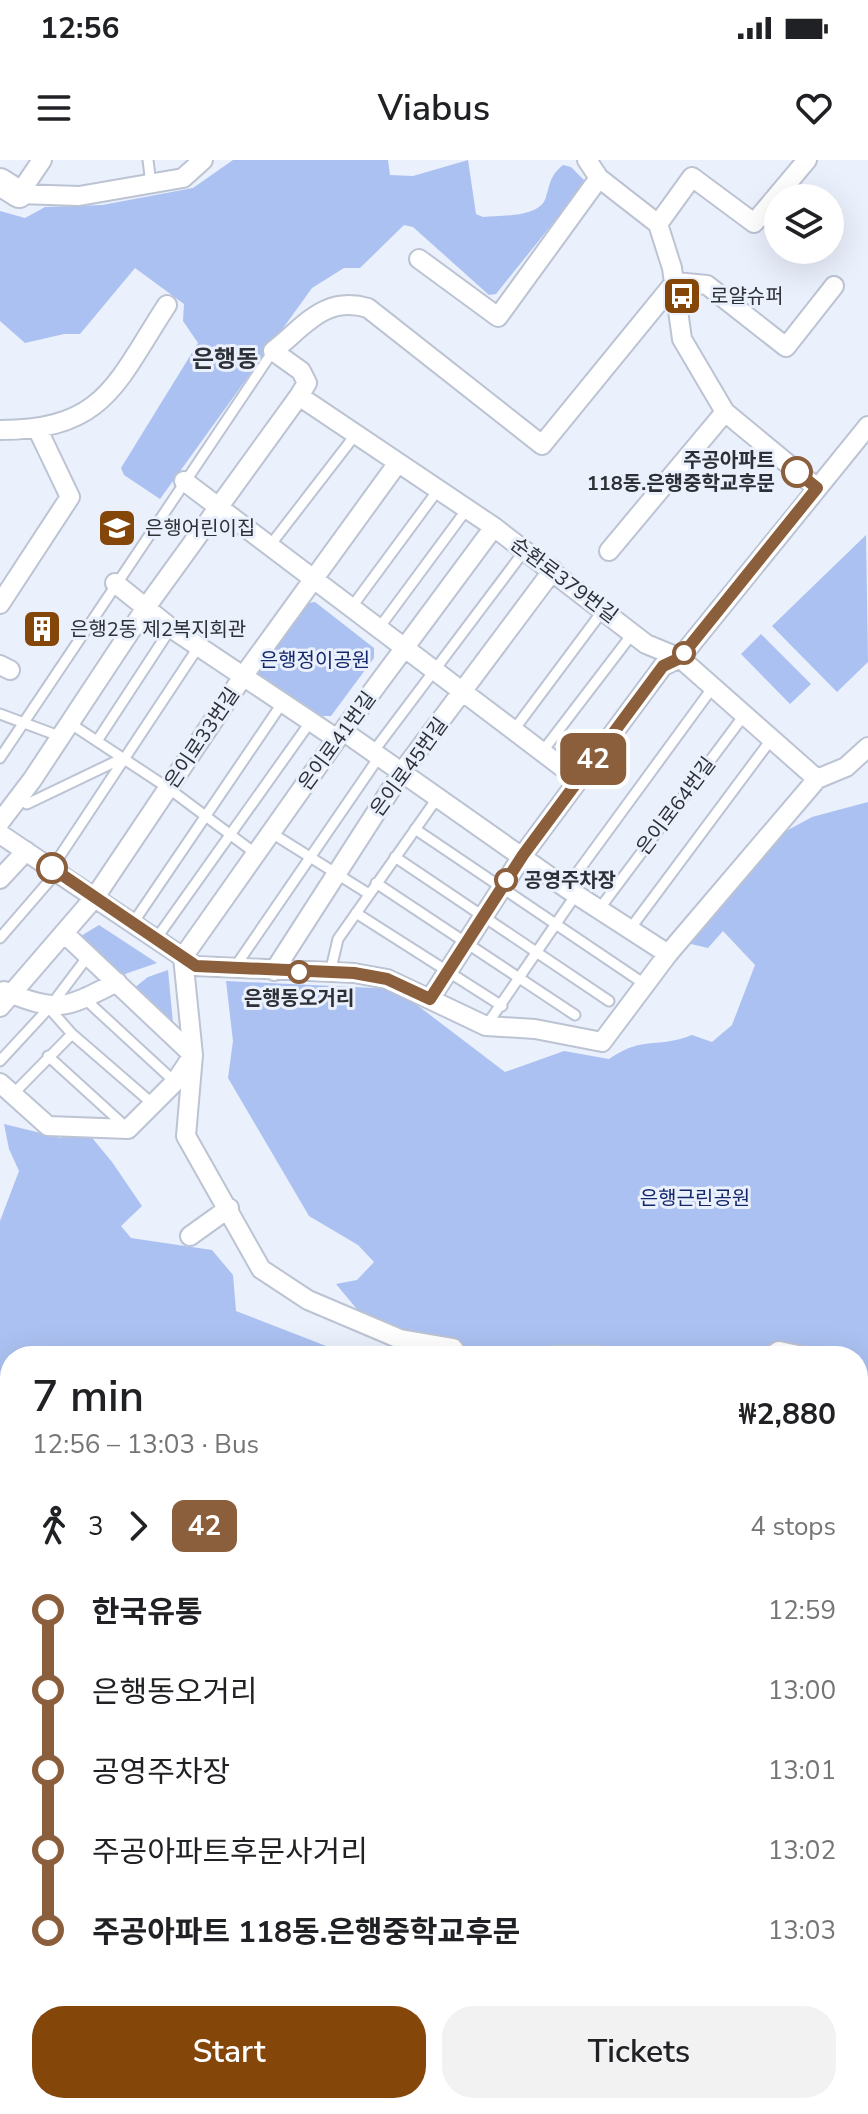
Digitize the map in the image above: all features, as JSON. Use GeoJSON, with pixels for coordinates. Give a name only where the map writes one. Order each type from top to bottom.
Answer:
{"type":"FeatureCollection","features":[{"type":"Feature","properties":{"kind":"street"},"geometry":{"type":"LineString","coordinates":[[9,188],[42,160]]}},
{"type":"Feature","properties":{"kind":"street"},"geometry":{"type":"LineString","coordinates":[[9,188],[79,196],[183,178],[203,160]]}},
{"type":"Feature","properties":{"kind":"street"},"geometry":{"type":"LineString","coordinates":[[587,160],[599,178],[658,224],[675,282],[682,339],[725,412],[817,488]]}},
{"type":"Feature","properties":{"kind":"street"},"geometry":{"type":"LineString","coordinates":[[658,224],[692,177],[754,223],[807,160]]}},
{"type":"Feature","properties":{"kind":"street"},"geometry":{"type":"LineString","coordinates":[[419,259],[498,317],[599,178]]}},
{"type":"Feature","properties":{"kind":"street"},"geometry":{"type":"LineString","coordinates":[[675,282],[707,285],[786,347],[834,286]]}},
{"type":"Feature","properties":{"kind":"street"},"geometry":{"type":"LineString","coordinates":[[0,822],[111,665],[147,606],[307,383],[301,371],[273,351],[307,321],[327,309],[348,302],[368,308],[542,445],[675,282]]}},
{"type":"Feature","properties":{"kind":"street"},"geometry":{"type":"LineString","coordinates":[[0,430],[62,424],[93,410],[109,395],[167,305]]}},
{"type":"Feature","properties":{"kind":"street","name":"순환로379번길"},"geometry":{"type":"LineString","coordinates":[[299,396],[494,527],[646,644],[680,658],[817,779]]}},
{"type":"Feature","properties":{"kind":"street"},"geometry":{"type":"LineString","coordinates":[[609,551],[725,412]]}},
{"type":"Feature","properties":{"kind":"street"},"geometry":{"type":"LineString","coordinates":[[430,999],[523,855],[663,666],[680,658],[868,426]]}},
{"type":"Feature","properties":{"kind":"street"},"geometry":{"type":"LineString","coordinates":[[0,604],[70,497],[37,428]]}},
{"type":"Feature","properties":{"kind":"street","name":"은이로33번길"},"geometry":{"type":"LineString","coordinates":[[4,997],[65,934],[95,897],[244,675],[397,464]]}},
{"type":"Feature","properties":{"kind":"street"},"geometry":{"type":"LineString","coordinates":[[184,481],[268,548],[578,779]]}},
{"type":"Feature","properties":{"kind":"street","name":"은이로41번길"},"geometry":{"type":"LineString","coordinates":[[183,957],[340,735],[494,527]]}},
{"type":"Feature","properties":{"kind":"street","name":"은이로45번길"},"geometry":{"type":"LineString","coordinates":[[274,971],[402,772],[553,570]]}},
{"type":"Feature","properties":{"kind":"street"},"geometry":{"type":"LineString","coordinates":[[115,583],[171,628],[311,721],[402,772],[668,954]]}},
{"type":"Feature","properties":{"kind":"street"},"geometry":{"type":"LineString","coordinates":[[0,834],[196,966],[387,979],[486,1026],[535,1029],[602,1042],[643,983],[817,779],[846,767],[868,747]]}},
{"type":"Feature","properties":{"kind":"street"},"geometry":{"type":"LineString","coordinates":[[0,879],[26,851]]}},
{"type":"Feature","properties":{"kind":"street"},"geometry":{"type":"LineString","coordinates":[[65,934],[193,1055]]}},
{"type":"Feature","properties":{"kind":"street"},"geometry":{"type":"LineString","coordinates":[[183,957],[193,1055],[186,1136],[261,1269],[280,1284],[400,1339],[441,1346]]}},
{"type":"Feature","properties":{"kind":"street"},"geometry":{"type":"LineString","coordinates":[[4,997],[49,1008],[85,999],[117,982]]}},
{"type":"Feature","properties":{"kind":"street"},"geometry":{"type":"LineString","coordinates":[[6,1089],[48,1126],[128,1129],[175,1082],[193,1055]]}},
{"type":"Feature","properties":{"kind":"street"},"geometry":{"type":"LineString","coordinates":[[190,1236],[229,1208]]}},
{"type":"Feature","properties":{"kind":"lane"},"geometry":{"type":"LineString","coordinates":[[148,160],[151,184]]}},
{"type":"Feature","properties":{"kind":"lane"},"geometry":{"type":"LineString","coordinates":[[0,758],[21,722],[273,351]]}},
{"type":"Feature","properties":{"kind":"lane"},"geometry":{"type":"LineString","coordinates":[[268,548],[356,434]]}},
{"type":"Feature","properties":{"kind":"lane"},"geometry":{"type":"LineString","coordinates":[[351,608],[438,490]]}},
{"type":"Feature","properties":{"kind":"lane"},"geometry":{"type":"LineString","coordinates":[[379,628],[467,509]]}},
{"type":"Feature","properties":{"kind":"lane"},"geometry":{"type":"LineString","coordinates":[[233,970],[433,670],[525,550]]}},
{"type":"Feature","properties":{"kind":"lane"},"geometry":{"type":"LineString","coordinates":[[513,731],[604,609]]}},
{"type":"Feature","properties":{"kind":"lane"},"geometry":{"type":"LineString","coordinates":[[97,741],[171,628]]}},
{"type":"Feature","properties":{"kind":"lane"},"geometry":{"type":"LineString","coordinates":[[542,752],[633,633]]}},
{"type":"Feature","properties":{"kind":"lane"},"geometry":{"type":"LineString","coordinates":[[0,938],[54,870],[123,758],[199,646]]}},
{"type":"Feature","properties":{"kind":"lane"},"geometry":{"type":"LineString","coordinates":[[486,1026],[555,924],[572,891],[713,687]]}},
{"type":"Feature","properties":{"kind":"lane"},"geometry":{"type":"LineString","coordinates":[[133,923],[283,702]]}},
{"type":"Feature","properties":{"kind":"lane"},"geometry":{"type":"LineString","coordinates":[[0,714],[21,722],[63,729],[97,741],[168,788],[255,853]]}},
{"type":"Feature","properties":{"kind":"lane","name":"은이로64번길"},"geometry":{"type":"LineString","coordinates":[[600,908],[745,714]]}},
{"type":"Feature","properties":{"kind":"lane"},"geometry":{"type":"LineString","coordinates":[[156,939],[311,721]]}},
{"type":"Feature","properties":{"kind":"lane","name":"은이로64번길"},"geometry":{"type":"LineString","coordinates":[[630,929],[773,737]]}},
{"type":"Feature","properties":{"kind":"lane"},"geometry":{"type":"LineString","coordinates":[[18,798],[27,804],[123,758]]}},
{"type":"Feature","properties":{"kind":"lane"},"geometry":{"type":"LineString","coordinates":[[330,973],[338,939],[438,797]]}},
{"type":"Feature","properties":{"kind":"lane"},"geometry":{"type":"LineString","coordinates":[[415,829],[643,983]]}},
{"type":"Feature","properties":{"kind":"lane"},"geometry":{"type":"LineString","coordinates":[[270,832],[369,894]]}},
{"type":"Feature","properties":{"kind":"lane"},"geometry":{"type":"LineString","coordinates":[[395,857],[609,1001]]}},
{"type":"Feature","properties":{"kind":"lane"},"geometry":{"type":"LineString","coordinates":[[376,883],[575,1015]]}},
{"type":"Feature","properties":{"kind":"lane"},"geometry":{"type":"LineString","coordinates":[[356,913],[502,1006]]}},
{"type":"Feature","properties":{"kind":"lane"},"geometry":{"type":"LineString","coordinates":[[0,1061],[49,1008],[89,955]]}},
{"type":"Feature","properties":{"kind":"lane"},"geometry":{"type":"LineString","coordinates":[[85,999],[175,1082]]}},
{"type":"Feature","properties":{"kind":"lane"},"geometry":{"type":"LineString","coordinates":[[49,1008],[72,1034],[154,1105]]}},
{"type":"Feature","properties":{"kind":"lane"},"geometry":{"type":"LineString","coordinates":[[6,1089],[72,1034]]}},
{"type":"Feature","properties":{"kind":"lane"},"geometry":{"type":"LineString","coordinates":[[48,1056],[128,1129]]}},
{"type":"Feature","properties":{"kind":"green space"},"geometry":{"type":"Polygon","coordinates":[[[233,160],[388,160],[390,175],[413,176],[468,160],[476,214],[483,217],[519,214],[536,209],[546,197],[553,176],[563,165],[571,167],[586,182],[496,294],[489,295],[413,227],[404,225],[360,268],[344,268],[312,288],[160,499],[124,475],[121,468],[198,343],[183,321],[184,304],[135,268],[80,334],[64,334],[25,343],[0,321],[0,211],[25,218],[45,207],[102,205],[193,188],[233,160]]]}},
{"type":"Feature","properties":{"kind":"green space"},"geometry":{"type":"Polygon","coordinates":[[[866,535],[868,662],[837,692],[772,626],[866,535]]]}},
{"type":"Feature","properties":{"kind":"green space","name":"은행정이공원"},"geometry":{"type":"Polygon","coordinates":[[[315,602],[374,648],[374,658],[331,716],[319,716],[249,672],[301,604],[315,602]]]}},
{"type":"Feature","properties":{"kind":"green space"},"geometry":{"type":"Polygon","coordinates":[[[761,634],[811,684],[790,704],[741,654],[761,634]]]}},
{"type":"Feature","properties":{"kind":"green space","name":"은행근린공원"},"geometry":{"type":"Polygon","coordinates":[[[868,802],[868,1346],[413,1346],[381,1338],[336,1284],[357,1280],[374,1262],[358,1245],[309,1216],[228,1078],[233,1041],[226,981],[396,989],[505,1072],[564,1051],[609,1059],[632,1047],[692,1035],[712,1042],[732,1025],[755,965],[723,931],[708,948],[687,943],[779,835],[812,817],[868,802]]]}},
{"type":"Feature","properties":{"kind":"green space"},"geometry":{"type":"Polygon","coordinates":[[[99,925],[157,963],[122,975],[81,936],[99,925]]]}},
{"type":"Feature","properties":{"kind":"green space"},"geometry":{"type":"Polygon","coordinates":[[[168,970],[173,1023],[134,988],[148,977],[168,970]]]}},
{"type":"Feature","properties":{"kind":"green space"},"geometry":{"type":"Polygon","coordinates":[[[79,1122],[112,1162],[142,1206],[121,1226],[131,1238],[212,1250],[233,1275],[236,1311],[326,1346],[0,1346],[0,1221],[19,1171],[9,1149],[4,1124],[61,1138],[79,1122]]]}},
{"type":"Feature","properties":{"kind":"bus line","name":"42"},"geometry":{"type":"LineString","coordinates":[[52,868],[196,966],[354,973],[387,979],[430,999],[523,855],[663,666],[680,658],[817,488],[797,472]]}},
{"type":"Feature","properties":{"kind":"place","name":"로얄슈퍼"},"geometry":{"type":"Point","coordinates":[682,296]}},
{"type":"Feature","properties":{"kind":"place","name":"주공아파트 118동.은행중학교후문"},"geometry":{"type":"Point","coordinates":[797,472]}},
{"type":"Feature","properties":{"kind":"place","name":"은행어린이집"},"geometry":{"type":"Point","coordinates":[117,528]}},
{"type":"Feature","properties":{"kind":"place","name":"은행2동 제2복지회관"},"geometry":{"type":"Point","coordinates":[42,629]}},
{"type":"Feature","properties":{"kind":"place","name":"공영주차장"},"geometry":{"type":"Point","coordinates":[506,880]}},
{"type":"Feature","properties":{"kind":"place","name":"은행동오거리"},"geometry":{"type":"Point","coordinates":[299,972]}},
{"type":"Feature","properties":{"kind":"district","name":"은행동"},"geometry":{"type":"Point","coordinates":[225,359]}}]}
